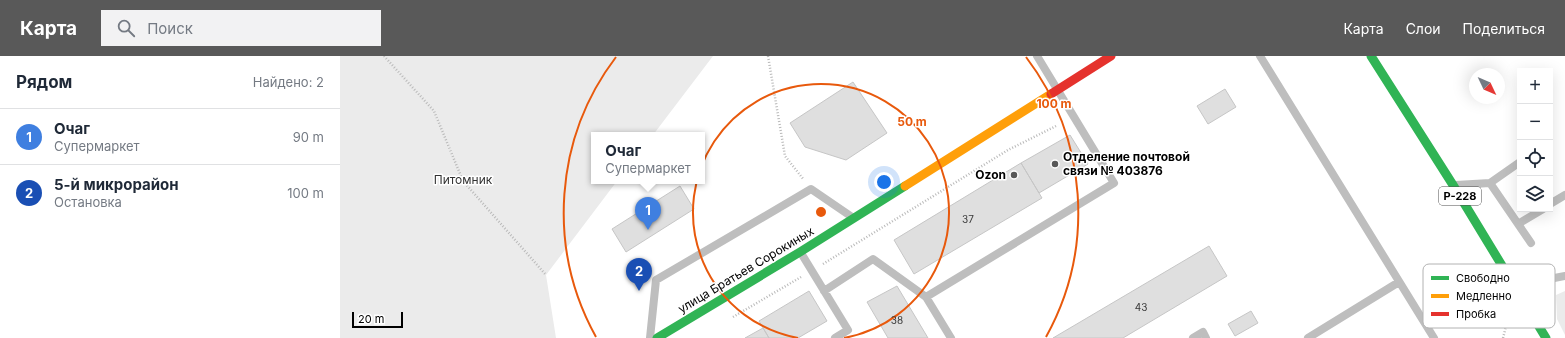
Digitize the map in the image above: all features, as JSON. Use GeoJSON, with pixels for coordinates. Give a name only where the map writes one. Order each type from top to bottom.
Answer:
{"type":"FeatureCollection","features":[{"type":"Feature","properties":{"kind":"main road","name":"улица Братьев Сорокиных"},"geometry":{"type":"LineString","coordinates":[[657,338],[800,252],[1111,56]]}},
{"type":"Feature","properties":{"kind":"main road","name":"Р-228"},"geometry":{"type":"LineString","coordinates":[[1371,56],[1453,185],[1500,264]]}},
{"type":"Feature","properties":{"kind":"main road","name":"Р-228"},"geometry":{"type":"LineString","coordinates":[[1540,328],[1546,338]]}},
{"type":"Feature","properties":{"kind":"lane"},"geometry":{"type":"LineString","coordinates":[[926,297],[1114,183],[1037,56]]}},
{"type":"Feature","properties":{"kind":"lane"},"geometry":{"type":"LineString","coordinates":[[1260,56],[1423,320]]}},
{"type":"Feature","properties":{"kind":"lane"},"geometry":{"type":"LineString","coordinates":[[1453,185],[1490,183],[1517,164]]}},
{"type":"Feature","properties":{"kind":"lane"},"geometry":{"type":"LineString","coordinates":[[1490,183],[1531,244]]}},
{"type":"Feature","properties":{"kind":"lane"},"geometry":{"type":"LineString","coordinates":[[650,338],[656,280],[811,189],[854,218]]}},
{"type":"Feature","properties":{"kind":"lane"},"geometry":{"type":"LineString","coordinates":[[1553,202],[1565,195]]}},
{"type":"Feature","properties":{"kind":"lane"},"geometry":{"type":"LineString","coordinates":[[1518,224],[1538,212]]}},
{"type":"Feature","properties":{"kind":"lane"},"geometry":{"type":"LineString","coordinates":[[800,252],[848,330],[835,338]]}},
{"type":"Feature","properties":{"kind":"lane"},"geometry":{"type":"LineString","coordinates":[[824,291],[873,259],[926,297],[951,338]]}},
{"type":"Feature","properties":{"kind":"lane"},"geometry":{"type":"LineString","coordinates":[[1555,278],[1565,276]]}},
{"type":"Feature","properties":{"kind":"lane"},"geometry":{"type":"LineString","coordinates":[[1308,338],[1399,282]]}},
{"type":"Feature","properties":{"kind":"lane"},"geometry":{"type":"LineString","coordinates":[[1428,328],[1434,338]]}},
{"type":"Feature","properties":{"kind":"lane"},"geometry":{"type":"LineString","coordinates":[[1193,338],[1203,332],[1206,338]]}},
{"type":"Feature","properties":{"kind":"path"},"geometry":{"type":"LineString","coordinates":[[384,56],[434,111],[463,181],[546,275]]}},
{"type":"Feature","properties":{"kind":"path"},"geometry":{"type":"LineString","coordinates":[[768,56],[785,156],[811,189]]}},
{"type":"Feature","properties":{"kind":"path"},"geometry":{"type":"LineString","coordinates":[[731,318],[812,271],[1008,150],[1056,126]]}},
{"type":"Feature","properties":{"kind":"green space","name":"Питомник"},"geometry":{"type":"Polygon","coordinates":[[[340,56],[713,56],[655,132],[591,132],[591,184],[615,184],[546,275],[556,338],[340,338],[340,56]]]}},
{"type":"Feature","properties":{"kind":"green space"},"geometry":{"type":"Polygon","coordinates":[[[1565,291],[1565,335],[1557,319],[1556,295],[1565,291]]]}},
{"type":"Feature","properties":{"kind":"building"},"geometry":{"type":"Polygon","coordinates":[[[853,82],[887,133],[846,160],[805,147],[790,123],[853,82]]]}},
{"type":"Feature","properties":{"kind":"building"},"geometry":{"type":"Polygon","coordinates":[[[1225,89],[1236,107],[1208,124],[1197,106],[1225,89]]]}},
{"type":"Feature","properties":{"kind":"building"},"geometry":{"type":"Polygon","coordinates":[[[1070,135],[1088,164],[1039,193],[1021,163],[1070,135]]]}},
{"type":"Feature","properties":{"kind":"building"},"geometry":{"type":"Polygon","coordinates":[[[1021,163],[1042,198],[914,274],[894,240],[1021,163]]]}},
{"type":"Feature","properties":{"kind":"building"},"geometry":{"type":"Polygon","coordinates":[[[680,186],[694,209],[626,252],[612,229],[680,186]]]}},
{"type":"Feature","properties":{"kind":"building"},"geometry":{"type":"Polygon","coordinates":[[[1209,246],[1227,276],[1123,338],[1053,338],[1209,246]]]}},
{"type":"Feature","properties":{"kind":"building"},"geometry":{"type":"Polygon","coordinates":[[[897,286],[928,338],[888,338],[867,302],[897,286]]]}},
{"type":"Feature","properties":{"kind":"building"},"geometry":{"type":"Polygon","coordinates":[[[809,291],[827,321],[798,338],[769,338],[759,321],[809,291]]]}},
{"type":"Feature","properties":{"kind":"building"},"geometry":{"type":"Polygon","coordinates":[[[1251,311],[1258,323],[1235,336],[1228,324],[1251,311]]]}},
{"type":"Feature","properties":{"kind":"building"},"geometry":{"type":"Polygon","coordinates":[[[763,328],[769,338],[745,338],[763,328]]]}},
{"type":"Feature","properties":{"kind":"traffic: fast"},"geometry":{"type":"LineString","coordinates":[[1371,56],[1501,264]]}},
{"type":"Feature","properties":{"kind":"traffic: fast"},"geometry":{"type":"LineString","coordinates":[[657,338],[800,252],[905,186]]}},
{"type":"Feature","properties":{"kind":"traffic: fast"},"geometry":{"type":"LineString","coordinates":[[1540,328],[1546,338]]}},
{"type":"Feature","properties":{"kind":"traffic: slow"},"geometry":{"type":"LineString","coordinates":[[905,186],[1051,94]]}},
{"type":"Feature","properties":{"kind":"traffic: jam"},"geometry":{"type":"LineString","coordinates":[[1051,94],[1111,56]]}},
{"type":"Feature","properties":{"kind":"place","name":"Отделение почтовой связи № 403876"},"geometry":{"type":"Point","coordinates":[1055,164]}},
{"type":"Feature","properties":{"kind":"place","name":"Ozon"},"geometry":{"type":"Point","coordinates":[1014,175]}},
{"type":"Feature","properties":{"kind":"place","name":"Очаг"},"geometry":{"type":"Point","coordinates":[648,230]}},
{"type":"Feature","properties":{"kind":"place","name":"5-й микрорайон"},"geometry":{"type":"Point","coordinates":[639,291]}}]}
